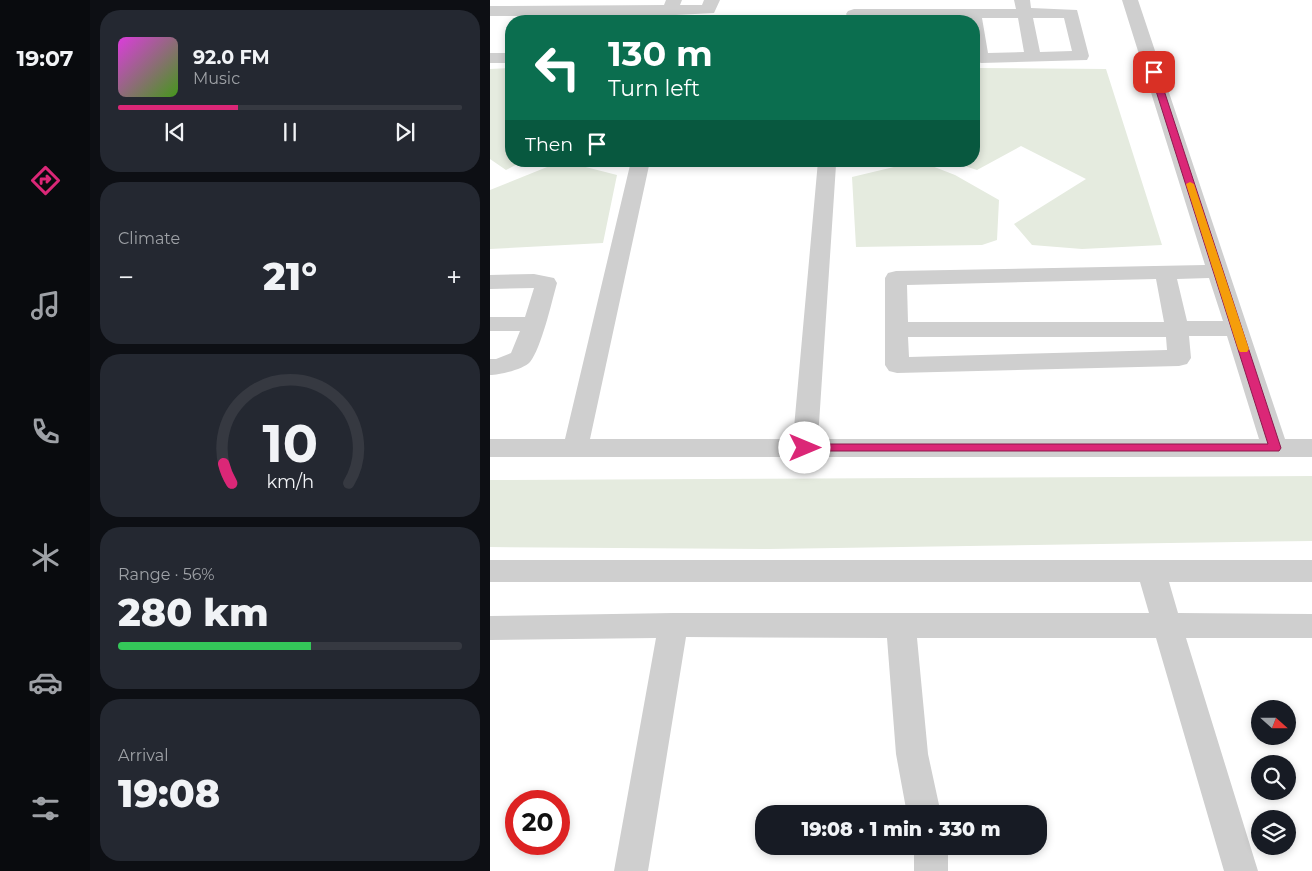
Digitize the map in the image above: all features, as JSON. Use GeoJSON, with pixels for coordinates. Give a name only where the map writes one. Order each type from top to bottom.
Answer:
{"type":"FeatureCollection","features":[{"type":"Feature","properties":{"kind":"street"},"geometry":{"type":"LineString","coordinates":[[555,15],[587,11],[708,10],[712,0]]}},
{"type":"Feature","properties":{"kind":"street"},"geometry":{"type":"LineString","coordinates":[[1130,0],[1275,448]]}},
{"type":"Feature","properties":{"kind":"street"},"geometry":{"type":"LineString","coordinates":[[1024,6],[1034,57]]}},
{"type":"Feature","properties":{"kind":"street"},"geometry":{"type":"LineString","coordinates":[[854,12],[973,13],[1024,6],[1070,6],[1081,56],[981,58],[980,52]]}},
{"type":"Feature","properties":{"kind":"street"},"geometry":{"type":"LineString","coordinates":[[496,12],[534,15]]}},
{"type":"Feature","properties":{"kind":"street"},"geometry":{"type":"LineString","coordinates":[[490,58],[505,58]]}},
{"type":"Feature","properties":{"kind":"street"},"geometry":{"type":"LineString","coordinates":[[575,448],[641,167]]}},
{"type":"Feature","properties":{"kind":"street"},"geometry":{"type":"LineString","coordinates":[[805,448],[806,405],[827,167]]}},
{"type":"Feature","properties":{"kind":"street"},"geometry":{"type":"LineString","coordinates":[[1165,272],[1177,330],[1179,358],[897,365],[896,278],[1165,272],[1218,271]]}},
{"type":"Feature","properties":{"kind":"street"},"geometry":{"type":"LineString","coordinates":[[490,282],[534,281],[546,283],[534,324],[521,358],[498,367],[490,367]]}},
{"type":"Feature","properties":{"kind":"street"},"geometry":{"type":"LineString","coordinates":[[490,324],[534,324]]}},
{"type":"Feature","properties":{"kind":"street"},"geometry":{"type":"LineString","coordinates":[[897,330],[1177,330],[1236,328]]}},
{"type":"Feature","properties":{"kind":"street"},"geometry":{"type":"LineString","coordinates":[[490,448],[1312,448]]}},
{"type":"Feature","properties":{"kind":"street"},"geometry":{"type":"LineString","coordinates":[[490,571],[1312,571]]}},
{"type":"Feature","properties":{"kind":"street"},"geometry":{"type":"LineString","coordinates":[[1151,571],[1241,871]]}},
{"type":"Feature","properties":{"kind":"street"},"geometry":{"type":"LineString","coordinates":[[490,628],[673,625],[1312,626]]}},
{"type":"Feature","properties":{"kind":"street"},"geometry":{"type":"LineString","coordinates":[[631,871],[673,625]]}},
{"type":"Feature","properties":{"kind":"street"},"geometry":{"type":"LineString","coordinates":[[901,625],[912,754],[922,805]]}},
{"type":"Feature","properties":{"kind":"street"},"geometry":{"type":"LineString","coordinates":[[931,855],[931,871]]}},
{"type":"Feature","properties":{"kind":"shaded area"},"geometry":{"type":"Polygon","coordinates":[[[505,68],[505,167],[512,167],[506,170],[490,159],[490,69],[505,68]]]}},
{"type":"Feature","properties":{"kind":"shaded area"},"geometry":{"type":"Polygon","coordinates":[[[980,68],[1106,69],[1162,245],[1082,249],[1032,245],[1014,224],[1086,179],[1021,146],[977,170],[968,167],[980,167],[980,68]]]}},
{"type":"Feature","properties":{"kind":"shaded area"},"geometry":{"type":"Polygon","coordinates":[[[547,167],[586,167],[617,175],[603,243],[490,249],[490,190],[547,167]]]}},
{"type":"Feature","properties":{"kind":"shaded area"},"geometry":{"type":"Polygon","coordinates":[[[894,167],[934,167],[955,175],[999,200],[997,240],[982,245],[856,247],[852,177],[894,167]]]}},
{"type":"Feature","properties":{"kind":"shaded area"},"geometry":{"type":"Polygon","coordinates":[[[1312,476],[1312,541],[769,549],[490,547],[490,480],[1312,476]]]}},
{"type":"Feature","properties":{"kind":"slow traffic"},"geometry":{"type":"LineString","coordinates":[[1190,184],[1243,349]]}},
{"type":"Feature","properties":{"kind":"route"},"geometry":{"type":"LineString","coordinates":[[805,448],[1275,448],[1154,72]]}}]}
